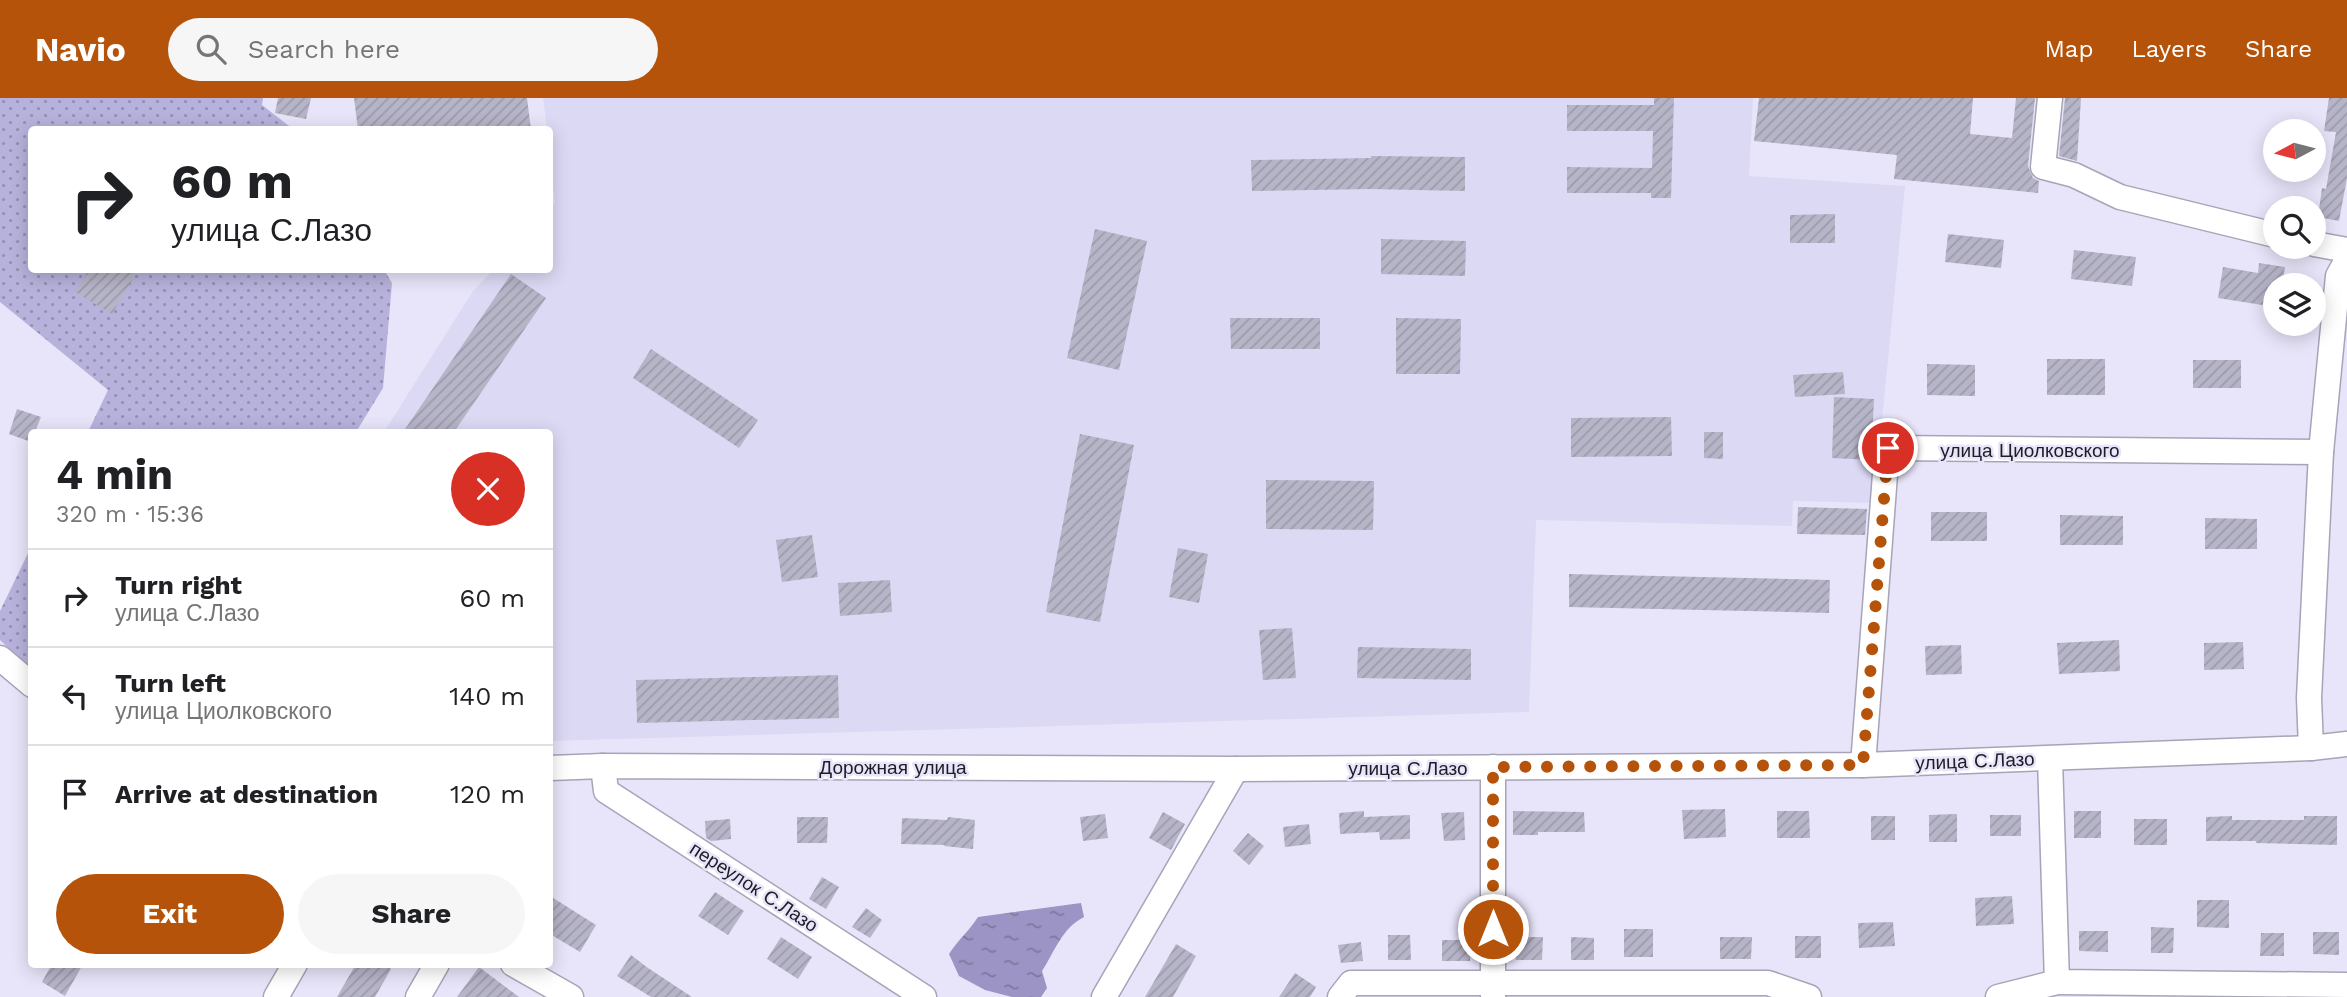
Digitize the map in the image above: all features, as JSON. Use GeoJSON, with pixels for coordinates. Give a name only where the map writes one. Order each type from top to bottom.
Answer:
{"type":"FeatureCollection","features":[{"type":"Feature","properties":{"kind":"street"},"geometry":{"type":"LineString","coordinates":[[2050,98],[2043,167],[2074,175],[2120,197],[2263,232]]}},
{"type":"Feature","properties":{"kind":"street"},"geometry":{"type":"LineString","coordinates":[[2326,246],[2347,250]]}},
{"type":"Feature","properties":{"kind":"street"},"geometry":{"type":"LineString","coordinates":[[2311,748],[2309,698],[2321,452],[2338,276],[2347,260]]}},
{"type":"Feature","properties":{"kind":"street","name":"улица Циолковского"},"geometry":{"type":"LineString","coordinates":[[1863,765],[1888,448],[2321,452]]}},
{"type":"Feature","properties":{"kind":"street"},"geometry":{"type":"LineString","coordinates":[[0,658],[28,682]]}},
{"type":"Feature","properties":{"kind":"street","name":"улица С.Лазо"},"geometry":{"type":"LineString","coordinates":[[1236,769],[1863,765],[2311,748],[2347,744]]}},
{"type":"Feature","properties":{"kind":"street"},"geometry":{"type":"LineString","coordinates":[[2050,759],[2057,982]]}},
{"type":"Feature","properties":{"kind":"street","name":"переулок С.Лазо"},"geometry":{"type":"LineString","coordinates":[[603,766],[606,791],[924,997]]}},
{"type":"Feature","properties":{"kind":"street"},"geometry":{"type":"LineString","coordinates":[[1493,767],[1493,990]]}},
{"type":"Feature","properties":{"kind":"street","name":"Дорожная улица"},"geometry":{"type":"LineString","coordinates":[[553,768],[1236,769]]}},
{"type":"Feature","properties":{"kind":"street"},"geometry":{"type":"LineString","coordinates":[[1104,997],[1236,769]]}},
{"type":"Feature","properties":{"kind":"street"},"geometry":{"type":"LineString","coordinates":[[276,997],[293,968]]}},
{"type":"Feature","properties":{"kind":"street"},"geometry":{"type":"LineString","coordinates":[[418,997],[435,968]]}},
{"type":"Feature","properties":{"kind":"street"},"geometry":{"type":"LineString","coordinates":[[520,968],[571,997]]}},
{"type":"Feature","properties":{"kind":"street"},"geometry":{"type":"LineString","coordinates":[[1998,997],[2057,982],[2347,985]]}},
{"type":"Feature","properties":{"kind":"street"},"geometry":{"type":"LineString","coordinates":[[1340,997],[1351,983],[1493,990],[1768,983],[1809,997]]}},
{"type":"Feature","properties":{"kind":"shaded area"},"geometry":{"type":"Polygon","coordinates":[[[0,98],[263,98],[262,105],[289,126],[28,126],[28,273],[386,273],[392,283],[383,388],[358,429],[89,429],[108,390],[0,302],[0,98]]]}},
{"type":"Feature","properties":{"kind":"shaded area"},"geometry":{"type":"Polygon","coordinates":[[[543,98],[1753,98],[1749,176],[1905,186],[1874,503],[1793,501],[1792,526],[1536,520],[1529,712],[553,741],[553,429],[386,429],[473,291],[490,273],[553,273],[553,126],[547,126],[543,98]]]}},
{"type":"Feature","properties":{"kind":"shaded area"},"geometry":{"type":"Polygon","coordinates":[[[28,553],[28,667],[0,640],[0,611],[28,553]]]}},
{"type":"Feature","properties":{"kind":"water"},"geometry":{"type":"Polygon","coordinates":[[[1081,903],[1084,917],[1064,934],[1042,971],[1047,988],[1041,997],[1012,997],[985,990],[959,976],[949,954],[978,917],[1081,903]]]}},
{"type":"Feature","properties":{"kind":"building"},"geometry":{"type":"Polygon","coordinates":[[[278,98],[311,98],[306,119],[275,113],[278,98]]]}},
{"type":"Feature","properties":{"kind":"building"},"geometry":{"type":"Polygon","coordinates":[[[354,98],[527,98],[530,126],[358,126],[354,98]]]}},
{"type":"Feature","properties":{"kind":"building"},"geometry":{"type":"Polygon","coordinates":[[[1654,98],[1674,98],[1671,198],[1651,198],[1651,193],[1567,193],[1567,167],[1652,168],[1653,131],[1567,131],[1567,105],[1654,105],[1654,98]]]}},
{"type":"Feature","properties":{"kind":"building"},"geometry":{"type":"Polygon","coordinates":[[[1759,98],[1973,98],[1970,134],[2012,138],[2016,98],[2035,98],[2028,166],[2033,178],[2039,181],[2038,193],[1894,179],[1897,155],[1754,141],[1759,98]]]}},
{"type":"Feature","properties":{"kind":"building"},"geometry":{"type":"Polygon","coordinates":[[[2065,98],[2081,98],[2077,161],[2059,156],[2065,98]]]}},
{"type":"Feature","properties":{"kind":"building"},"geometry":{"type":"Polygon","coordinates":[[[2329,98],[2347,98],[2347,178],[2339,221],[2326,219],[2326,196],[2321,196],[2322,188],[2326,189],[2336,132],[2326,131],[2329,98]]]}},
{"type":"Feature","properties":{"kind":"building"},"geometry":{"type":"Polygon","coordinates":[[[1371,156],[1465,157],[1465,191],[1252,191],[1251,160],[1371,156]]]}},
{"type":"Feature","properties":{"kind":"building"},"geometry":{"type":"Polygon","coordinates":[[[1835,214],[1835,243],[1790,243],[1790,215],[1835,214]]]}},
{"type":"Feature","properties":{"kind":"building"},"geometry":{"type":"Polygon","coordinates":[[[1095,229],[1147,241],[1119,370],[1067,358],[1095,229]]]}},
{"type":"Feature","properties":{"kind":"building"},"geometry":{"type":"Polygon","coordinates":[[[1948,234],[2004,240],[2001,268],[1945,262],[1948,234]]]}},
{"type":"Feature","properties":{"kind":"building"},"geometry":{"type":"Polygon","coordinates":[[[1381,239],[1466,241],[1465,276],[1381,274],[1381,239]]]}},
{"type":"Feature","properties":{"kind":"building"},"geometry":{"type":"Polygon","coordinates":[[[2074,250],[2136,257],[2132,286],[2071,279],[2074,250]]]}},
{"type":"Feature","properties":{"kind":"building"},"geometry":{"type":"Polygon","coordinates":[[[2259,263],[2285,267],[2284,273],[2263,273],[2263,305],[2218,298],[2223,267],[2258,273],[2259,263]]]}},
{"type":"Feature","properties":{"kind":"building"},"geometry":{"type":"Polygon","coordinates":[[[87,273],[136,273],[112,314],[75,292],[87,273]]]}},
{"type":"Feature","properties":{"kind":"building"},"geometry":{"type":"Polygon","coordinates":[[[511,274],[546,298],[456,429],[405,429],[511,274]]]}},
{"type":"Feature","properties":{"kind":"building"},"geometry":{"type":"Polygon","coordinates":[[[1230,318],[1320,318],[1320,349],[1231,349],[1230,318]]]}},
{"type":"Feature","properties":{"kind":"building"},"geometry":{"type":"Polygon","coordinates":[[[1396,318],[1461,319],[1460,374],[1396,374],[1396,318]]]}},
{"type":"Feature","properties":{"kind":"building"},"geometry":{"type":"Polygon","coordinates":[[[651,349],[758,420],[739,448],[633,378],[651,349]]]}},
{"type":"Feature","properties":{"kind":"building"},"geometry":{"type":"Polygon","coordinates":[[[2047,359],[2105,359],[2105,395],[2047,395],[2047,359]]]}},
{"type":"Feature","properties":{"kind":"building"},"geometry":{"type":"Polygon","coordinates":[[[2193,360],[2241,360],[2241,388],[2193,388],[2193,360]]]}},
{"type":"Feature","properties":{"kind":"building"},"geometry":{"type":"Polygon","coordinates":[[[1927,364],[1975,365],[1975,396],[1927,395],[1927,364]]]}},
{"type":"Feature","properties":{"kind":"building"},"geometry":{"type":"Polygon","coordinates":[[[1843,372],[1845,394],[1795,397],[1793,375],[1843,372]]]}},
{"type":"Feature","properties":{"kind":"building"},"geometry":{"type":"Polygon","coordinates":[[[1834,397],[1874,399],[1871,460],[1832,458],[1834,397]]]}},
{"type":"Feature","properties":{"kind":"building"},"geometry":{"type":"Polygon","coordinates":[[[17,409],[41,417],[36,429],[28,429],[28,441],[9,434],[17,409]]]}},
{"type":"Feature","properties":{"kind":"building"},"geometry":{"type":"Polygon","coordinates":[[[1671,417],[1672,456],[1571,457],[1571,418],[1671,417]]]}},
{"type":"Feature","properties":{"kind":"building"},"geometry":{"type":"Polygon","coordinates":[[[1704,432],[1723,432],[1723,459],[1704,458],[1704,432]]]}},
{"type":"Feature","properties":{"kind":"building"},"geometry":{"type":"Polygon","coordinates":[[[1080,434],[1134,445],[1100,622],[1046,612],[1080,434]]]}},
{"type":"Feature","properties":{"kind":"building"},"geometry":{"type":"Polygon","coordinates":[[[1266,480],[1374,481],[1373,530],[1266,529],[1266,480]]]}},
{"type":"Feature","properties":{"kind":"building"},"geometry":{"type":"Polygon","coordinates":[[[1798,507],[1867,509],[1865,535],[1797,534],[1798,507]]]}},
{"type":"Feature","properties":{"kind":"building"},"geometry":{"type":"Polygon","coordinates":[[[1931,512],[1987,512],[1987,541],[1931,541],[1931,512]]]}},
{"type":"Feature","properties":{"kind":"building"},"geometry":{"type":"Polygon","coordinates":[[[2060,515],[2123,516],[2123,545],[2060,545],[2060,515]]]}},
{"type":"Feature","properties":{"kind":"building"},"geometry":{"type":"Polygon","coordinates":[[[2205,518],[2257,519],[2257,549],[2205,549],[2205,518]]]}},
{"type":"Feature","properties":{"kind":"building"},"geometry":{"type":"Polygon","coordinates":[[[812,535],[818,577],[782,582],[776,540],[812,535]]]}},
{"type":"Feature","properties":{"kind":"building"},"geometry":{"type":"Polygon","coordinates":[[[1178,548],[1208,554],[1199,603],[1169,597],[1178,548]]]}},
{"type":"Feature","properties":{"kind":"building"},"geometry":{"type":"Polygon","coordinates":[[[1569,574],[1830,580],[1829,613],[1569,607],[1569,574]]]}},
{"type":"Feature","properties":{"kind":"building"},"geometry":{"type":"Polygon","coordinates":[[[890,580],[892,612],[840,616],[838,583],[890,580]]]}},
{"type":"Feature","properties":{"kind":"building"},"geometry":{"type":"Polygon","coordinates":[[[1292,628],[1296,678],[1263,680],[1259,630],[1292,628]]]}},
{"type":"Feature","properties":{"kind":"building"},"geometry":{"type":"Polygon","coordinates":[[[2119,640],[2120,671],[2059,674],[2057,643],[2119,640]]]}},
{"type":"Feature","properties":{"kind":"building"},"geometry":{"type":"Polygon","coordinates":[[[2243,642],[2244,669],[2204,670],[2204,643],[2243,642]]]}},
{"type":"Feature","properties":{"kind":"building"},"geometry":{"type":"Polygon","coordinates":[[[1961,645],[1962,674],[1926,675],[1925,646],[1961,645]]]}},
{"type":"Feature","properties":{"kind":"building"},"geometry":{"type":"Polygon","coordinates":[[[1358,647],[1471,649],[1471,680],[1357,678],[1358,647]]]}},
{"type":"Feature","properties":{"kind":"building"},"geometry":{"type":"Polygon","coordinates":[[[838,675],[839,718],[637,723],[636,680],[838,675]]]}},
{"type":"Feature","properties":{"kind":"building"},"geometry":{"type":"Polygon","coordinates":[[[1725,809],[1726,837],[1684,839],[1682,810],[1725,809]]]}},
{"type":"Feature","properties":{"kind":"building"},"geometry":{"type":"Polygon","coordinates":[[[1364,811],[1364,817],[1410,815],[1410,839],[1380,840],[1379,832],[1340,834],[1339,813],[1364,811]]]}},
{"type":"Feature","properties":{"kind":"building"},"geometry":{"type":"Polygon","coordinates":[[[1513,811],[1584,812],[1585,832],[1513,835],[1513,811]]]}},
{"type":"Feature","properties":{"kind":"building"},"geometry":{"type":"Polygon","coordinates":[[[1777,811],[1809,811],[1810,838],[1777,838],[1777,811]]]}},
{"type":"Feature","properties":{"kind":"building"},"geometry":{"type":"Polygon","coordinates":[[[2074,811],[2101,811],[2101,838],[2074,838],[2074,811]]]}},
{"type":"Feature","properties":{"kind":"building"},"geometry":{"type":"Polygon","coordinates":[[[1163,812],[1185,824],[1171,850],[1149,838],[1163,812]]]}},
{"type":"Feature","properties":{"kind":"building"},"geometry":{"type":"Polygon","coordinates":[[[1464,812],[1465,840],[1444,841],[1441,813],[1464,812]]]}},
{"type":"Feature","properties":{"kind":"building"},"geometry":{"type":"Polygon","coordinates":[[[1105,814],[1108,838],[1083,841],[1080,817],[1105,814]]]}},
{"type":"Feature","properties":{"kind":"building"},"geometry":{"type":"Polygon","coordinates":[[[1957,814],[1957,842],[1929,842],[1929,815],[1957,814]]]}},
{"type":"Feature","properties":{"kind":"building"},"geometry":{"type":"Polygon","coordinates":[[[1990,815],[2021,815],[2021,836],[1990,836],[1990,815]]]}},
{"type":"Feature","properties":{"kind":"building"},"geometry":{"type":"Polygon","coordinates":[[[1871,816],[1895,816],[1895,840],[1871,840],[1871,816]]]}},
{"type":"Feature","properties":{"kind":"building"},"geometry":{"type":"Polygon","coordinates":[[[2232,816],[2232,820],[2304,820],[2304,816],[2337,816],[2337,845],[2206,841],[2206,817],[2232,816]]]}},
{"type":"Feature","properties":{"kind":"building"},"geometry":{"type":"Polygon","coordinates":[[[797,817],[828,817],[827,843],[797,843],[797,817]]]}},
{"type":"Feature","properties":{"kind":"building"},"geometry":{"type":"Polygon","coordinates":[[[948,817],[975,820],[973,849],[901,844],[902,818],[947,820],[948,817]]]}},
{"type":"Feature","properties":{"kind":"building"},"geometry":{"type":"Polygon","coordinates":[[[730,819],[731,839],[711,841],[706,838],[705,821],[730,819]]]}},
{"type":"Feature","properties":{"kind":"building"},"geometry":{"type":"Polygon","coordinates":[[[2134,819],[2167,819],[2167,845],[2134,845],[2134,819]]]}},
{"type":"Feature","properties":{"kind":"building"},"geometry":{"type":"Polygon","coordinates":[[[1309,824],[1311,844],[1285,847],[1283,827],[1309,824]]]}},
{"type":"Feature","properties":{"kind":"building"},"geometry":{"type":"Polygon","coordinates":[[[1248,833],[1264,846],[1249,865],[1233,851],[1248,833]]]}},
{"type":"Feature","properties":{"kind":"building"},"geometry":{"type":"Polygon","coordinates":[[[822,877],[839,887],[826,909],[809,899],[822,877]]]}},
{"type":"Feature","properties":{"kind":"building"},"geometry":{"type":"Polygon","coordinates":[[[715,892],[744,911],[728,935],[698,916],[715,892]]]}},
{"type":"Feature","properties":{"kind":"building"},"geometry":{"type":"Polygon","coordinates":[[[2012,896],[2014,924],[1976,926],[1975,898],[2012,896]]]}},
{"type":"Feature","properties":{"kind":"building"},"geometry":{"type":"Polygon","coordinates":[[[553,898],[596,925],[580,952],[553,936],[553,898]]]}},
{"type":"Feature","properties":{"kind":"building"},"geometry":{"type":"Polygon","coordinates":[[[2197,900],[2229,900],[2229,928],[2197,927],[2197,900]]]}},
{"type":"Feature","properties":{"kind":"building"},"geometry":{"type":"Polygon","coordinates":[[[866,908],[882,920],[870,938],[852,927],[866,908]]]}},
{"type":"Feature","properties":{"kind":"building"},"geometry":{"type":"Polygon","coordinates":[[[1893,922],[1895,946],[1859,948],[1858,923],[1893,922]]]}},
{"type":"Feature","properties":{"kind":"building"},"geometry":{"type":"Polygon","coordinates":[[[2151,927],[2174,928],[2173,953],[2151,953],[2151,927]]]}},
{"type":"Feature","properties":{"kind":"building"},"geometry":{"type":"Polygon","coordinates":[[[1624,929],[1653,929],[1653,957],[1624,957],[1624,929]]]}},
{"type":"Feature","properties":{"kind":"building"},"geometry":{"type":"Polygon","coordinates":[[[2079,931],[2108,931],[2108,952],[2079,951],[2079,931]]]}},
{"type":"Feature","properties":{"kind":"building"},"geometry":{"type":"Polygon","coordinates":[[[2313,932],[2339,932],[2339,955],[2313,954],[2313,932]]]}},
{"type":"Feature","properties":{"kind":"building"},"geometry":{"type":"Polygon","coordinates":[[[2261,933],[2284,933],[2284,956],[2260,956],[2261,933]]]}},
{"type":"Feature","properties":{"kind":"building"},"geometry":{"type":"Polygon","coordinates":[[[1388,935],[1410,935],[1411,960],[1388,960],[1388,935]]]}},
{"type":"Feature","properties":{"kind":"building"},"geometry":{"type":"Polygon","coordinates":[[[1795,936],[1821,936],[1821,958],[1795,958],[1795,936]]]}},
{"type":"Feature","properties":{"kind":"building"},"geometry":{"type":"Polygon","coordinates":[[[781,937],[812,957],[798,979],[767,959],[781,937]]]}},
{"type":"Feature","properties":{"kind":"building"},"geometry":{"type":"Polygon","coordinates":[[[1516,937],[1543,937],[1542,960],[1516,960],[1516,937]]]}},
{"type":"Feature","properties":{"kind":"building"},"geometry":{"type":"Polygon","coordinates":[[[1571,937],[1594,938],[1594,960],[1571,960],[1571,937]]]}},
{"type":"Feature","properties":{"kind":"building"},"geometry":{"type":"Polygon","coordinates":[[[1720,937],[1752,937],[1751,959],[1720,959],[1720,937]]]}},
{"type":"Feature","properties":{"kind":"building"},"geometry":{"type":"Polygon","coordinates":[[[1442,940],[1470,940],[1470,961],[1442,961],[1442,940]]]}},
{"type":"Feature","properties":{"kind":"building"},"geometry":{"type":"Polygon","coordinates":[[[1361,942],[1363,961],[1341,963],[1338,945],[1361,942]]]}},
{"type":"Feature","properties":{"kind":"building"},"geometry":{"type":"Polygon","coordinates":[[[1176,944],[1196,956],[1173,997],[1145,997],[1176,944]]]}},
{"type":"Feature","properties":{"kind":"building"},"geometry":{"type":"Polygon","coordinates":[[[631,955],[692,997],[651,997],[617,976],[631,955]]]}},
{"type":"Feature","properties":{"kind":"building"},"geometry":{"type":"Polygon","coordinates":[[[50,968],[81,968],[65,996],[42,982],[50,968]]]}},
{"type":"Feature","properties":{"kind":"building"},"geometry":{"type":"Polygon","coordinates":[[[354,968],[391,969],[375,997],[337,997],[354,968]]]}},
{"type":"Feature","properties":{"kind":"building"},"geometry":{"type":"Polygon","coordinates":[[[480,968],[519,997],[457,997],[480,968]]]}},
{"type":"Feature","properties":{"kind":"building"},"geometry":{"type":"Polygon","coordinates":[[[1295,973],[1316,987],[1310,997],[1279,997],[1295,973]]]}},
{"type":"Feature","properties":{"kind":"route"},"geometry":{"type":"LineString","coordinates":[[1493,929],[1493,767],[1863,765],[1888,448]]}}]}
